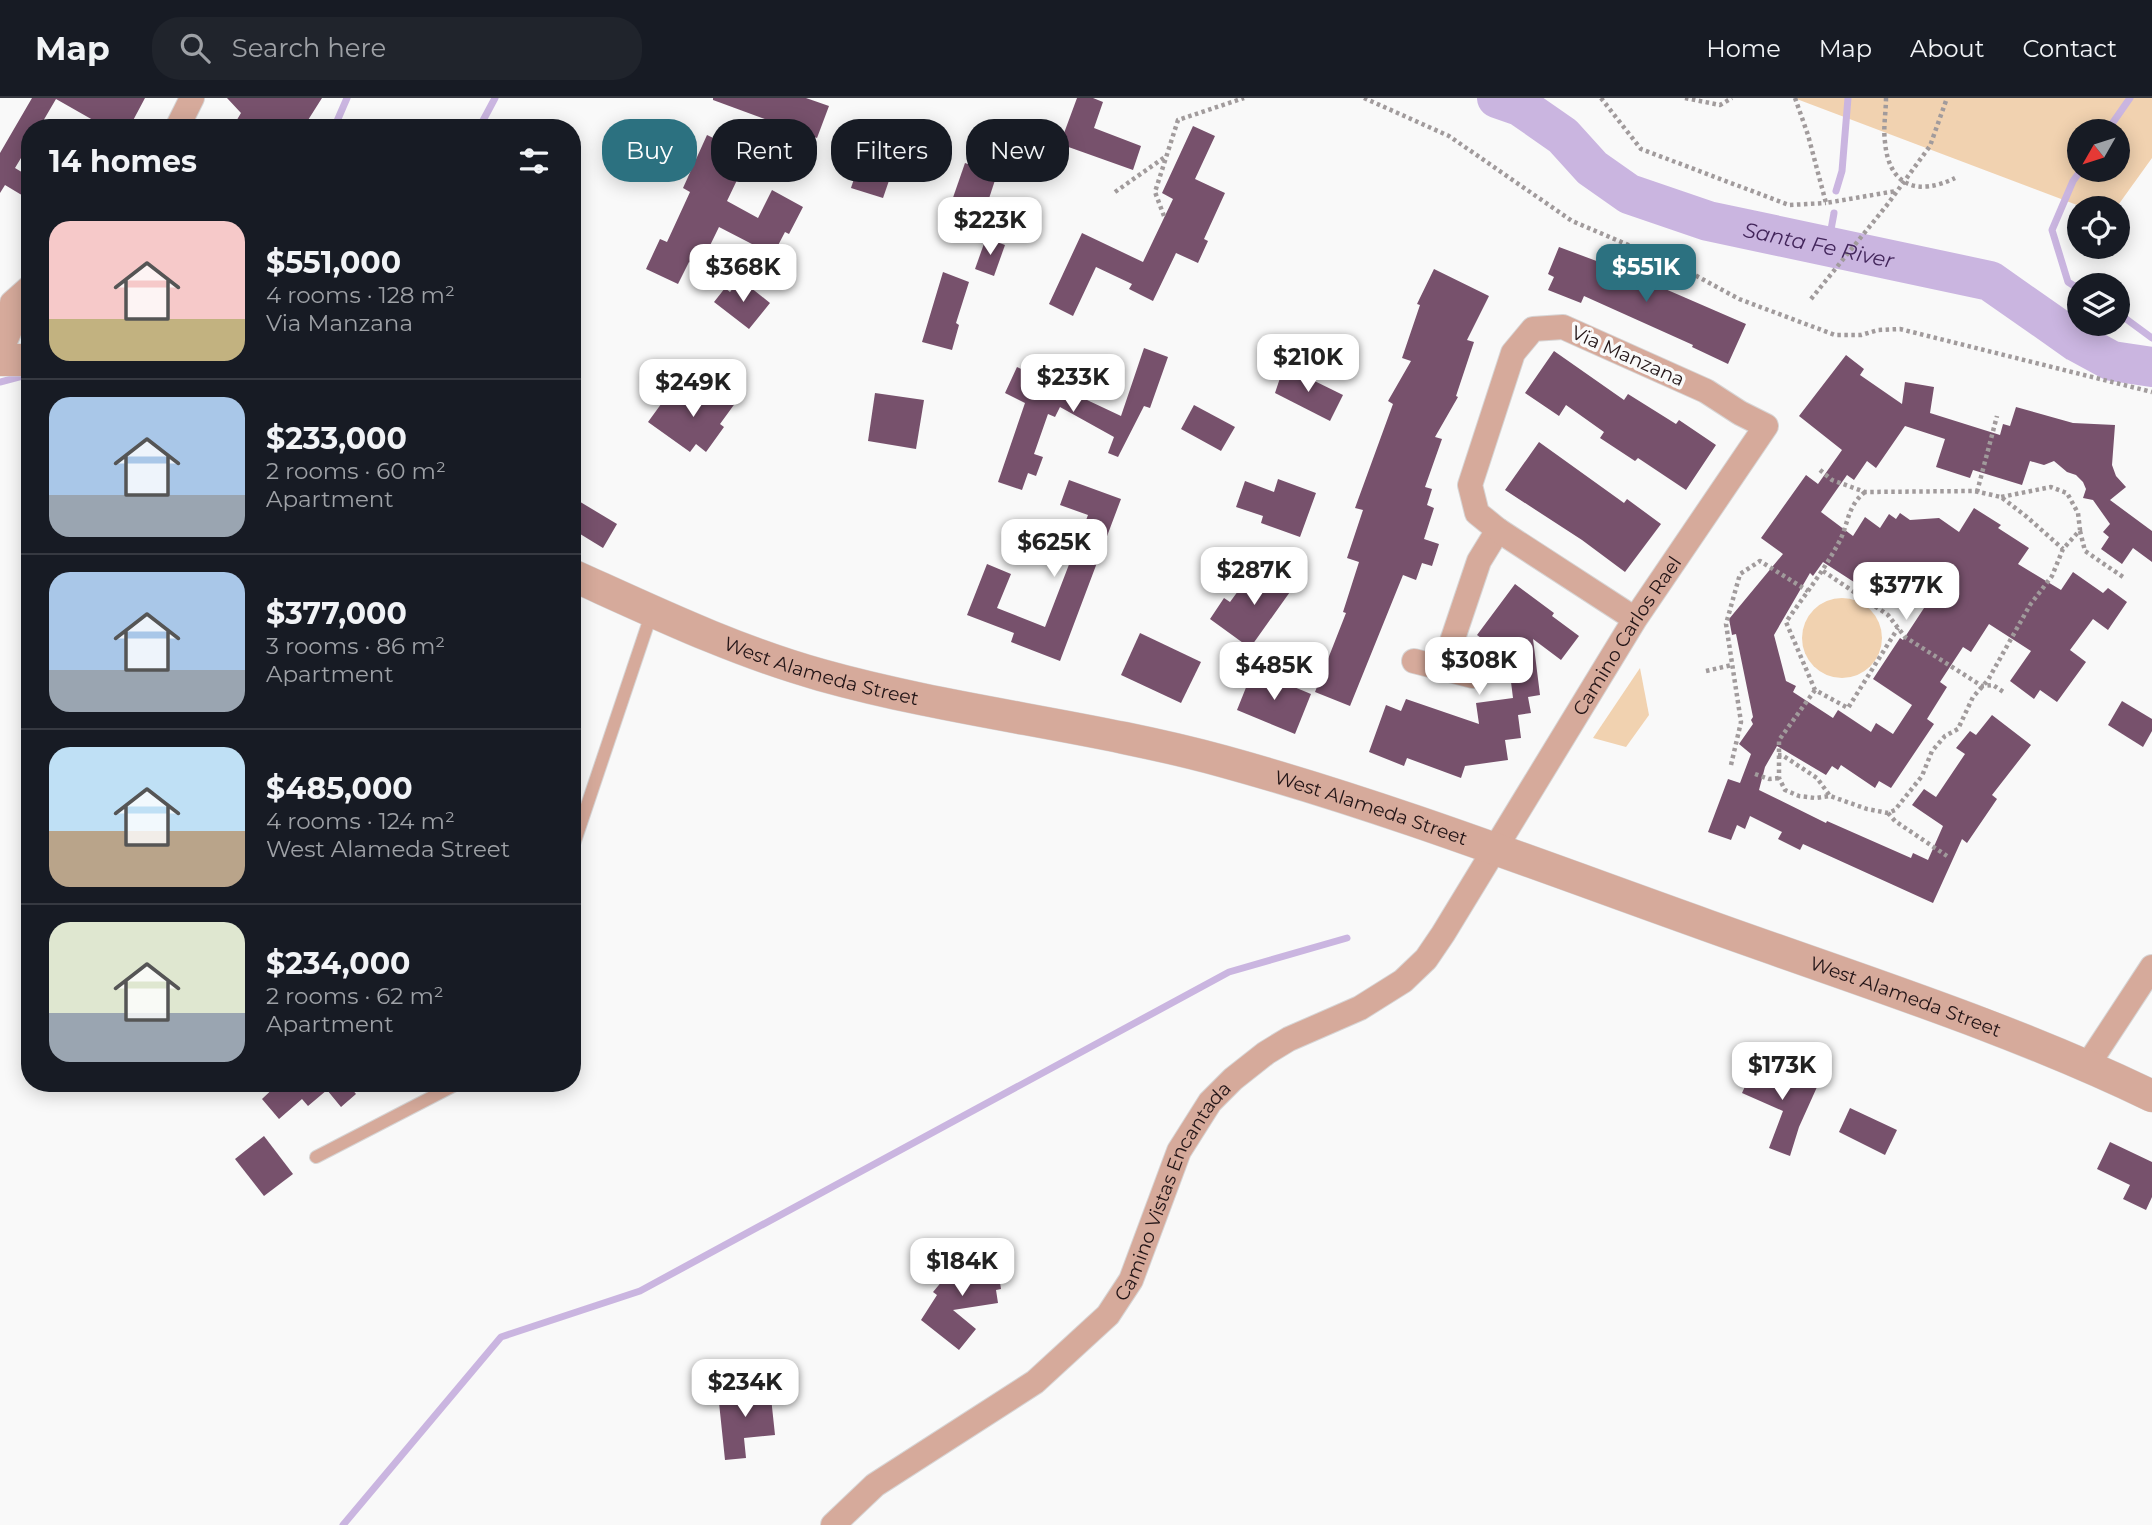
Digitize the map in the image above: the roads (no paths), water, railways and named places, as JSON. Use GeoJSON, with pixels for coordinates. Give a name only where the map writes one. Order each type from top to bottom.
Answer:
{"type":"FeatureCollection","features":[{"type":"Feature","properties":{"kind":"street"},"geometry":{"type":"LineString","coordinates":[[182,119],[192,98]]}},
{"type":"Feature","properties":{"kind":"street"},"geometry":{"type":"LineString","coordinates":[[0,353],[11,328],[12,303],[21,295]]}},
{"type":"Feature","properties":{"kind":"street","name":"Via Manzana"},"geometry":{"type":"LineString","coordinates":[[1635,619],[1498,530],[1478,513],[1470,485],[1513,353],[1533,329],[1563,327],[1706,391],[1766,426]]}},
{"type":"Feature","properties":{"kind":"street"},"geometry":{"type":"LineString","coordinates":[[0,360],[21,360]]}},
{"type":"Feature","properties":{"kind":"street","name":"Camino Carlos Rael"},"geometry":{"type":"LineString","coordinates":[[1493,849],[1635,619],[1766,426]]}},
{"type":"Feature","properties":{"kind":"street"},"geometry":{"type":"LineString","coordinates":[[1443,668],[1479,561],[1498,530]]}},
{"type":"Feature","properties":{"kind":"street","name":"West Alameda Street"},"geometry":{"type":"LineString","coordinates":[[581,579],[746,651],[822,675],[900,694],[1183,751],[1303,785],[1493,849],[1910,997],[2087,1066],[2152,1096]]}},
{"type":"Feature","properties":{"kind":"street"},"geometry":{"type":"LineString","coordinates":[[1414,661],[1473,676]]}},
{"type":"Feature","properties":{"kind":"street","name":"Camino Vistas Encantada"},"geometry":{"type":"LineString","coordinates":[[833,1525],[875,1485],[1035,1382],[1108,1315],[1131,1280],[1179,1151],[1210,1102],[1266,1052],[1360,1008],[1403,981],[1426,959],[1444,934],[1493,849]]}},
{"type":"Feature","properties":{"kind":"street"},"geometry":{"type":"LineString","coordinates":[[2087,1066],[2152,967]]}},
{"type":"Feature","properties":{"kind":"lane"},"geometry":{"type":"LineString","coordinates":[[581,823],[652,612]]}},
{"type":"Feature","properties":{"kind":"lane"},"geometry":{"type":"LineString","coordinates":[[316,1157],[442,1092]]}},
{"type":"Feature","properties":{"kind":"waterway"},"geometry":{"type":"LineString","coordinates":[[338,119],[347,98]]}},
{"type":"Feature","properties":{"kind":"waterway"},"geometry":{"type":"LineString","coordinates":[[484,119],[495,98]]}},
{"type":"Feature","properties":{"kind":"waterway","name":"Santa Fe River"},"geometry":{"type":"LineString","coordinates":[[1497,98],[1520,106],[1563,136],[1592,168],[1629,194],[1708,221],[1990,281],[2077,342],[2112,361],[2152,367]]}},
{"type":"Feature","properties":{"kind":"waterway"},"geometry":{"type":"LineString","coordinates":[[1836,191],[1842,171],[1848,98]]}},
{"type":"Feature","properties":{"kind":"waterway"},"geometry":{"type":"LineString","coordinates":[[2115,119],[2130,98]]}},
{"type":"Feature","properties":{"kind":"waterway"},"geometry":{"type":"LineString","coordinates":[[2067,279],[2052,230],[2073,182]]}},
{"type":"Feature","properties":{"kind":"waterway"},"geometry":{"type":"LineString","coordinates":[[1828,246],[1834,213]]}},
{"type":"Feature","properties":{"kind":"waterway"},"geometry":{"type":"LineString","coordinates":[[2130,322],[2152,338]]}},
{"type":"Feature","properties":{"kind":"waterway"},"geometry":{"type":"LineString","coordinates":[[0,382],[21,376]]}},
{"type":"Feature","properties":{"kind":"waterway"},"geometry":{"type":"LineString","coordinates":[[343,1525],[501,1337],[640,1291],[1229,972],[1347,938]]}}]}
